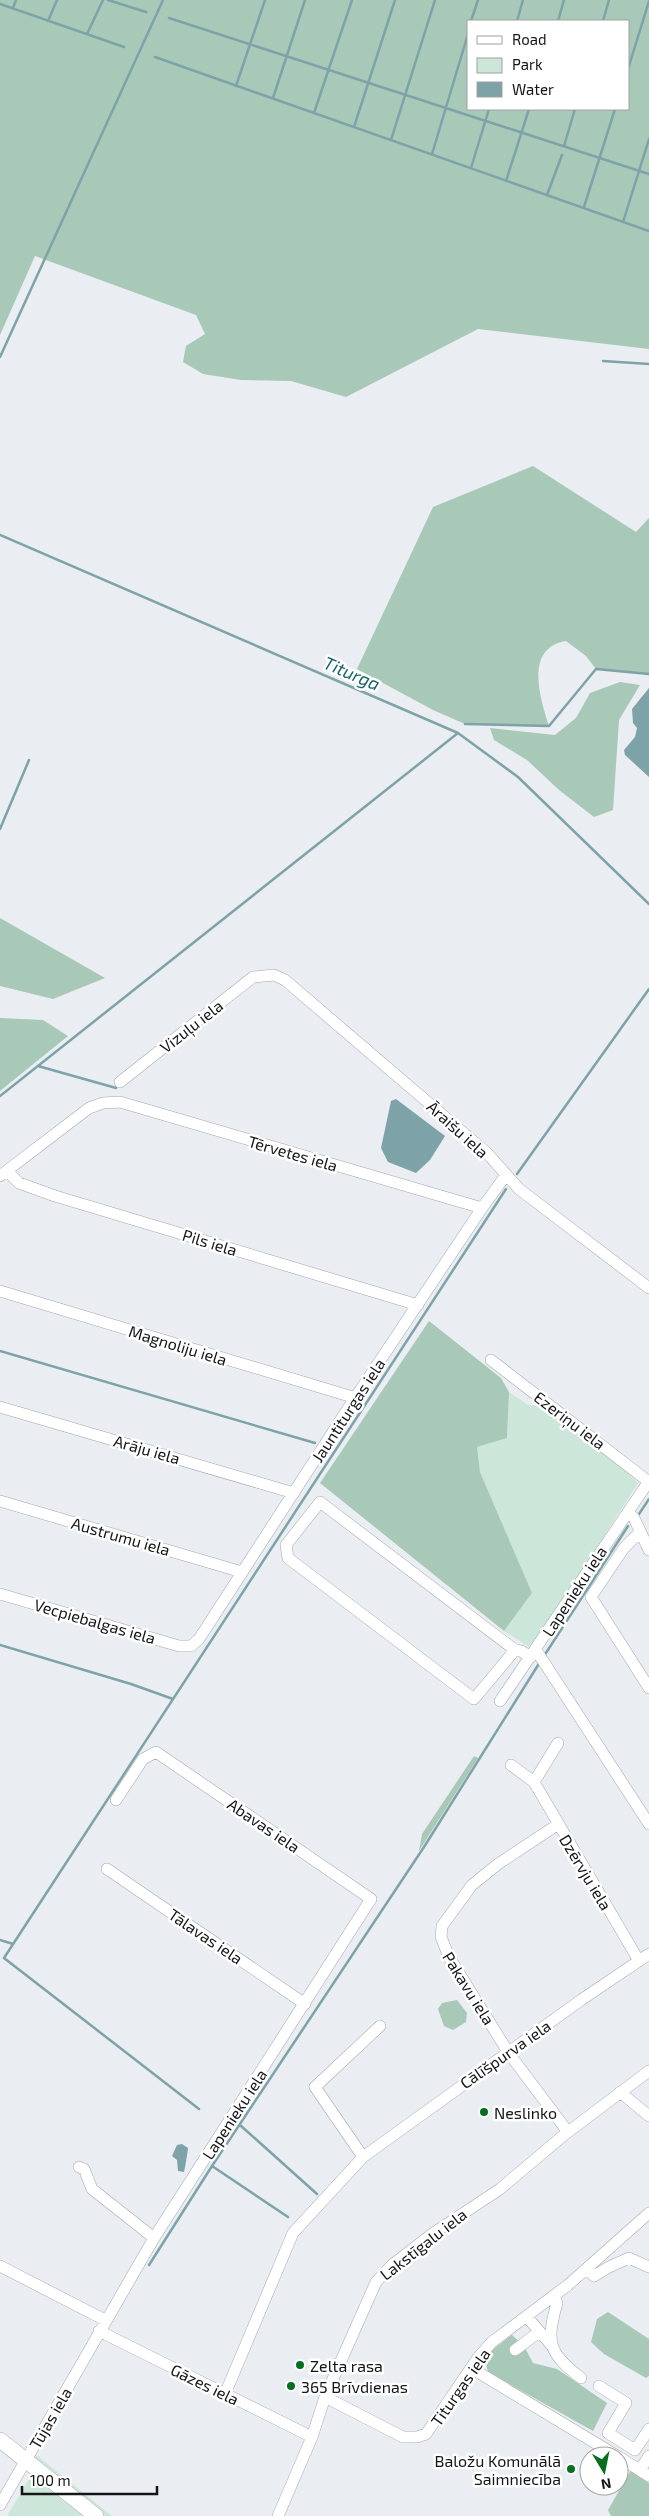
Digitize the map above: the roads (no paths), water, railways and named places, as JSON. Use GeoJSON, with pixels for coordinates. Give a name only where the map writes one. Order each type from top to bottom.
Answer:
{"type":"FeatureCollection","features":[{"type":"Feature","properties":{"kind":"main road"},"geometry":{"type":"LineString","coordinates":[[0,2440],[96,2516]]}},
{"type":"Feature","properties":{"kind":"street","name":"Vizuļu iela"},"geometry":{"type":"LineString","coordinates":[[120,1082],[252,977],[265,974]]}},
{"type":"Feature","properties":{"kind":"street","name":"Āraišu iela"},"geometry":{"type":"LineString","coordinates":[[265,974],[274,975],[285,980],[487,1154],[520,1189],[649,1288]]}},
{"type":"Feature","properties":{"kind":"street","name":"Tērvetes iela"},"geometry":{"type":"LineString","coordinates":[[3,1174],[89,1108],[104,1103],[120,1102],[482,1208]]}},
{"type":"Feature","properties":{"kind":"street","name":"Pils iela"},"geometry":{"type":"LineString","coordinates":[[3,1174],[18,1183],[55,1196],[418,1305]]}},
{"type":"Feature","properties":{"kind":"street","name":"Jauntiturgas iela"},"geometry":{"type":"LineString","coordinates":[[191,1646],[199,1638],[356,1398],[506,1175]]}},
{"type":"Feature","properties":{"kind":"street","name":"Magnoliju iela"},"geometry":{"type":"LineString","coordinates":[[0,1292],[356,1398]]}},
{"type":"Feature","properties":{"kind":"street","name":"Ezeriņu iela"},"geometry":{"type":"LineString","coordinates":[[491,1360],[649,1481]]}},
{"type":"Feature","properties":{"kind":"street","name":"Arāju iela"},"geometry":{"type":"LineString","coordinates":[[0,1407],[294,1493]]}},
{"type":"Feature","properties":{"kind":"street","name":"Lapenieku iela"},"geometry":{"type":"LineString","coordinates":[[500,1701],[649,1481]]}},
{"type":"Feature","properties":{"kind":"street","name":"Austrumu iela"},"geometry":{"type":"LineString","coordinates":[[0,1500],[242,1572]]}},
{"type":"Feature","properties":{"kind":"street"},"geometry":{"type":"LineString","coordinates":[[515,1650],[474,1699],[288,1558],[286,1544],[320,1502],[515,1650],[533,1653],[649,1824]]}},
{"type":"Feature","properties":{"kind":"street"},"geometry":{"type":"LineString","coordinates":[[628,1512],[649,1550]]}},
{"type":"Feature","properties":{"kind":"street"},"geometry":{"type":"LineString","coordinates":[[640,1532],[624,1548],[591,1597],[649,1688]]}},
{"type":"Feature","properties":{"kind":"street","name":"Vecpiebalgas iela"},"geometry":{"type":"LineString","coordinates":[[0,1594],[179,1646],[191,1646]]}},
{"type":"Feature","properties":{"kind":"street"},"geometry":{"type":"LineString","coordinates":[[534,1782],[558,1743]]}},
{"type":"Feature","properties":{"kind":"street","name":"Abavas iela"},"geometry":{"type":"LineString","coordinates":[[116,1800],[143,1759],[156,1752],[371,1899]]}},
{"type":"Feature","properties":{"kind":"street","name":"Dzērvju iela"},"geometry":{"type":"LineString","coordinates":[[510,1765],[534,1782],[557,1825],[639,1961]]}},
{"type":"Feature","properties":{"kind":"street","name":"Pakavu iela"},"geometry":{"type":"LineString","coordinates":[[557,1825],[498,1864],[472,1885],[442,1926],[441,1937],[449,1956],[508,2052],[568,2132]]}},
{"type":"Feature","properties":{"kind":"street","name":"Tālavas iela"},"geometry":{"type":"LineString","coordinates":[[107,1869],[304,2004]]}},
{"type":"Feature","properties":{"kind":"street","name":"Lapenieku iela"},"geometry":{"type":"LineString","coordinates":[[99,2331],[154,2238],[371,1899]]}},
{"type":"Feature","properties":{"kind":"street","name":"Cālīšpurva iela"},"geometry":{"type":"LineString","coordinates":[[224,2394],[293,2233],[363,2156],[649,1954]]}},
{"type":"Feature","properties":{"kind":"street"},"geometry":{"type":"LineString","coordinates":[[363,2156],[315,2087],[380,2026]]}},
{"type":"Feature","properties":{"kind":"street","name":"Lakstīgalu iela"},"geometry":{"type":"LineString","coordinates":[[278,2516],[312,2437],[325,2397],[376,2282],[392,2265],[418,2244],[500,2189],[568,2132],[649,2071]]}},
{"type":"Feature","properties":{"kind":"street"},"geometry":{"type":"LineString","coordinates":[[620,2092],[649,2116]]}},
{"type":"Feature","properties":{"kind":"street"},"geometry":{"type":"LineString","coordinates":[[79,2167],[84,2169],[92,2190],[154,2238]]}},
{"type":"Feature","properties":{"kind":"street","name":"Titurgas iela"},"geometry":{"type":"LineString","coordinates":[[325,2397],[402,2436],[418,2437],[426,2434],[471,2368],[492,2342],[554,2296],[649,2214]]}},
{"type":"Feature","properties":{"kind":"street"},"geometry":{"type":"LineString","coordinates":[[614,2245],[629,2258],[649,2267]]}},
{"type":"Feature","properties":{"kind":"street"},"geometry":{"type":"LineString","coordinates":[[587,2269],[594,2276],[629,2258]]}},
{"type":"Feature","properties":{"kind":"street"},"geometry":{"type":"LineString","coordinates":[[0,2266],[105,2320]]}},
{"type":"Feature","properties":{"kind":"street"},"geometry":{"type":"LineString","coordinates":[[552,2346],[551,2328],[557,2303],[554,2296]]}},
{"type":"Feature","properties":{"kind":"street"},"geometry":{"type":"LineString","coordinates":[[527,2317],[552,2346],[560,2362],[581,2378]]}},
{"type":"Feature","properties":{"kind":"street","name":"Gāzes iela"},"geometry":{"type":"LineString","coordinates":[[99,2331],[312,2437]]}},
{"type":"Feature","properties":{"kind":"street","name":"Tūjas iela"},"geometry":{"type":"LineString","coordinates":[[0,2505],[99,2331]]}},
{"type":"Feature","properties":{"kind":"street"},"geometry":{"type":"LineString","coordinates":[[514,2350],[539,2332]]}},
{"type":"Feature","properties":{"kind":"street"},"geometry":{"type":"LineString","coordinates":[[471,2368],[600,2446]]}},
{"type":"Feature","properties":{"kind":"street"},"geometry":{"type":"LineString","coordinates":[[599,2386],[626,2403],[608,2434],[636,2450],[649,2429]]}},
{"type":"Feature","properties":{"kind":"street"},"geometry":{"type":"LineString","coordinates":[[629,2464],[644,2473],[649,2456]]}},
{"type":"Feature","properties":{"kind":"water"},"geometry":{"type":"Polygon","coordinates":[[[649,688],[649,777],[625,755],[624,750],[635,737],[637,728],[633,723],[632,709],[649,688]]]}},
{"type":"Feature","properties":{"kind":"water"},"geometry":{"type":"Polygon","coordinates":[[[396,1099],[445,1136],[430,1160],[416,1173],[388,1162],[381,1148],[391,1101],[396,1099]]]}},
{"type":"Feature","properties":{"kind":"water"},"geometry":{"type":"Polygon","coordinates":[[[182,2144],[188,2148],[184,2172],[178,2171],[177,2160],[172,2156],[177,2145],[182,2144]]]}},
{"type":"Feature","properties":{"kind":"waterway"},"geometry":{"type":"LineString","coordinates":[[13,8],[16,0]]}},
{"type":"Feature","properties":{"kind":"waterway"},"geometry":{"type":"LineString","coordinates":[[48,21],[57,0]]}},
{"type":"Feature","properties":{"kind":"waterway"},"geometry":{"type":"LineString","coordinates":[[87,34],[103,0]]}},
{"type":"Feature","properties":{"kind":"waterway"},"geometry":{"type":"LineString","coordinates":[[108,0],[146,12]]}},
{"type":"Feature","properties":{"kind":"waterway"},"geometry":{"type":"LineString","coordinates":[[0,357],[163,0]]}},
{"type":"Feature","properties":{"kind":"waterway"},"geometry":{"type":"LineString","coordinates":[[236,86],[265,0]]}},
{"type":"Feature","properties":{"kind":"waterway"},"geometry":{"type":"LineString","coordinates":[[273,98],[305,0]]}},
{"type":"Feature","properties":{"kind":"waterway"},"geometry":{"type":"LineString","coordinates":[[314,113],[352,0]]}},
{"type":"Feature","properties":{"kind":"waterway"},"geometry":{"type":"LineString","coordinates":[[354,127],[395,0]]}},
{"type":"Feature","properties":{"kind":"waterway"},"geometry":{"type":"LineString","coordinates":[[391,140],[435,0]]}},
{"type":"Feature","properties":{"kind":"waterway"},"geometry":{"type":"LineString","coordinates":[[471,20],[478,0]]}},
{"type":"Feature","properties":{"kind":"waterway"},"geometry":{"type":"LineString","coordinates":[[517,20],[523,0]]}},
{"type":"Feature","properties":{"kind":"waterway"},"geometry":{"type":"LineString","coordinates":[[558,20],[564,0]]}},
{"type":"Feature","properties":{"kind":"waterway"},"geometry":{"type":"LineString","coordinates":[[603,20],[609,0]]}},
{"type":"Feature","properties":{"kind":"waterway"},"geometry":{"type":"LineString","coordinates":[[629,66],[649,1]]}},
{"type":"Feature","properties":{"kind":"waterway"},"geometry":{"type":"LineString","coordinates":[[0,4],[124,47]]}},
{"type":"Feature","properties":{"kind":"waterway"},"geometry":{"type":"LineString","coordinates":[[169,18],[649,174]]}},
{"type":"Feature","properties":{"kind":"waterway"},"geometry":{"type":"LineString","coordinates":[[432,154],[467,37]]}},
{"type":"Feature","properties":{"kind":"waterway"},"geometry":{"type":"LineString","coordinates":[[155,57],[649,231]]}},
{"type":"Feature","properties":{"kind":"waterway"},"geometry":{"type":"LineString","coordinates":[[471,168],[489,110]]}},
{"type":"Feature","properties":{"kind":"waterway"},"geometry":{"type":"LineString","coordinates":[[506,181],[529,110]]}},
{"type":"Feature","properties":{"kind":"waterway"},"geometry":{"type":"LineString","coordinates":[[564,146],[575,110]]}},
{"type":"Feature","properties":{"kind":"waterway"},"geometry":{"type":"LineString","coordinates":[[584,207],[615,110]]}},
{"type":"Feature","properties":{"kind":"waterway"},"geometry":{"type":"LineString","coordinates":[[623,222],[649,139]]}},
{"type":"Feature","properties":{"kind":"waterway"},"geometry":{"type":"LineString","coordinates":[[547,195],[562,155]]}},
{"type":"Feature","properties":{"kind":"waterway"},"geometry":{"type":"LineString","coordinates":[[603,361],[649,364]]}},
{"type":"Feature","properties":{"kind":"waterway","name":"Titurga"},"geometry":{"type":"LineString","coordinates":[[0,535],[458,733],[518,777],[649,904]]}},
{"type":"Feature","properties":{"kind":"waterway"},"geometry":{"type":"LineString","coordinates":[[465,724],[549,726],[596,669],[649,674]]}},
{"type":"Feature","properties":{"kind":"waterway"},"geometry":{"type":"LineString","coordinates":[[0,1096],[458,733]]}},
{"type":"Feature","properties":{"kind":"waterway"},"geometry":{"type":"LineString","coordinates":[[0,829],[29,760]]}},
{"type":"Feature","properties":{"kind":"waterway"},"geometry":{"type":"LineString","coordinates":[[517,1174],[649,989]]}},
{"type":"Feature","properties":{"kind":"waterway"},"geometry":{"type":"LineString","coordinates":[[38,1066],[116,1088]]}},
{"type":"Feature","properties":{"kind":"waterway"},"geometry":{"type":"LineString","coordinates":[[199,2109],[4,1958],[506,1189]]}},
{"type":"Feature","properties":{"kind":"waterway"},"geometry":{"type":"LineString","coordinates":[[0,1351],[315,1443]]}},
{"type":"Feature","properties":{"kind":"waterway"},"geometry":{"type":"LineString","coordinates":[[639,1514],[649,1499]]}},
{"type":"Feature","properties":{"kind":"waterway"},"geometry":{"type":"LineString","coordinates":[[544,1656],[628,1526]]}},
{"type":"Feature","properties":{"kind":"waterway"},"geometry":{"type":"LineString","coordinates":[[0,1645],[131,1684],[173,1699]]}},
{"type":"Feature","properties":{"kind":"waterway"},"geometry":{"type":"LineString","coordinates":[[149,2265],[212,2166],[424,1847],[540,1662]]}},
{"type":"Feature","properties":{"kind":"waterway"},"geometry":{"type":"LineString","coordinates":[[0,1940],[13,1944]]}},
{"type":"Feature","properties":{"kind":"waterway"},"geometry":{"type":"LineString","coordinates":[[240,2125],[317,2194]]}},
{"type":"Feature","properties":{"kind":"waterway"},"geometry":{"type":"LineString","coordinates":[[212,2166],[288,2217]]}},
{"type":"Feature","properties":{"kind":"place","name":"Neslinko"},"geometry":{"type":"Point","coordinates":[484,2112]}},
{"type":"Feature","properties":{"kind":"place","name":"Zelta rasa"},"geometry":{"type":"Point","coordinates":[300,2365]}},
{"type":"Feature","properties":{"kind":"place","name":"365 Brīvdienas"},"geometry":{"type":"Point","coordinates":[291,2386]}},
{"type":"Feature","properties":{"kind":"place","name":"Baložu Komunālā Saimniecība"},"geometry":{"type":"Point","coordinates":[571,2469]}}]}
